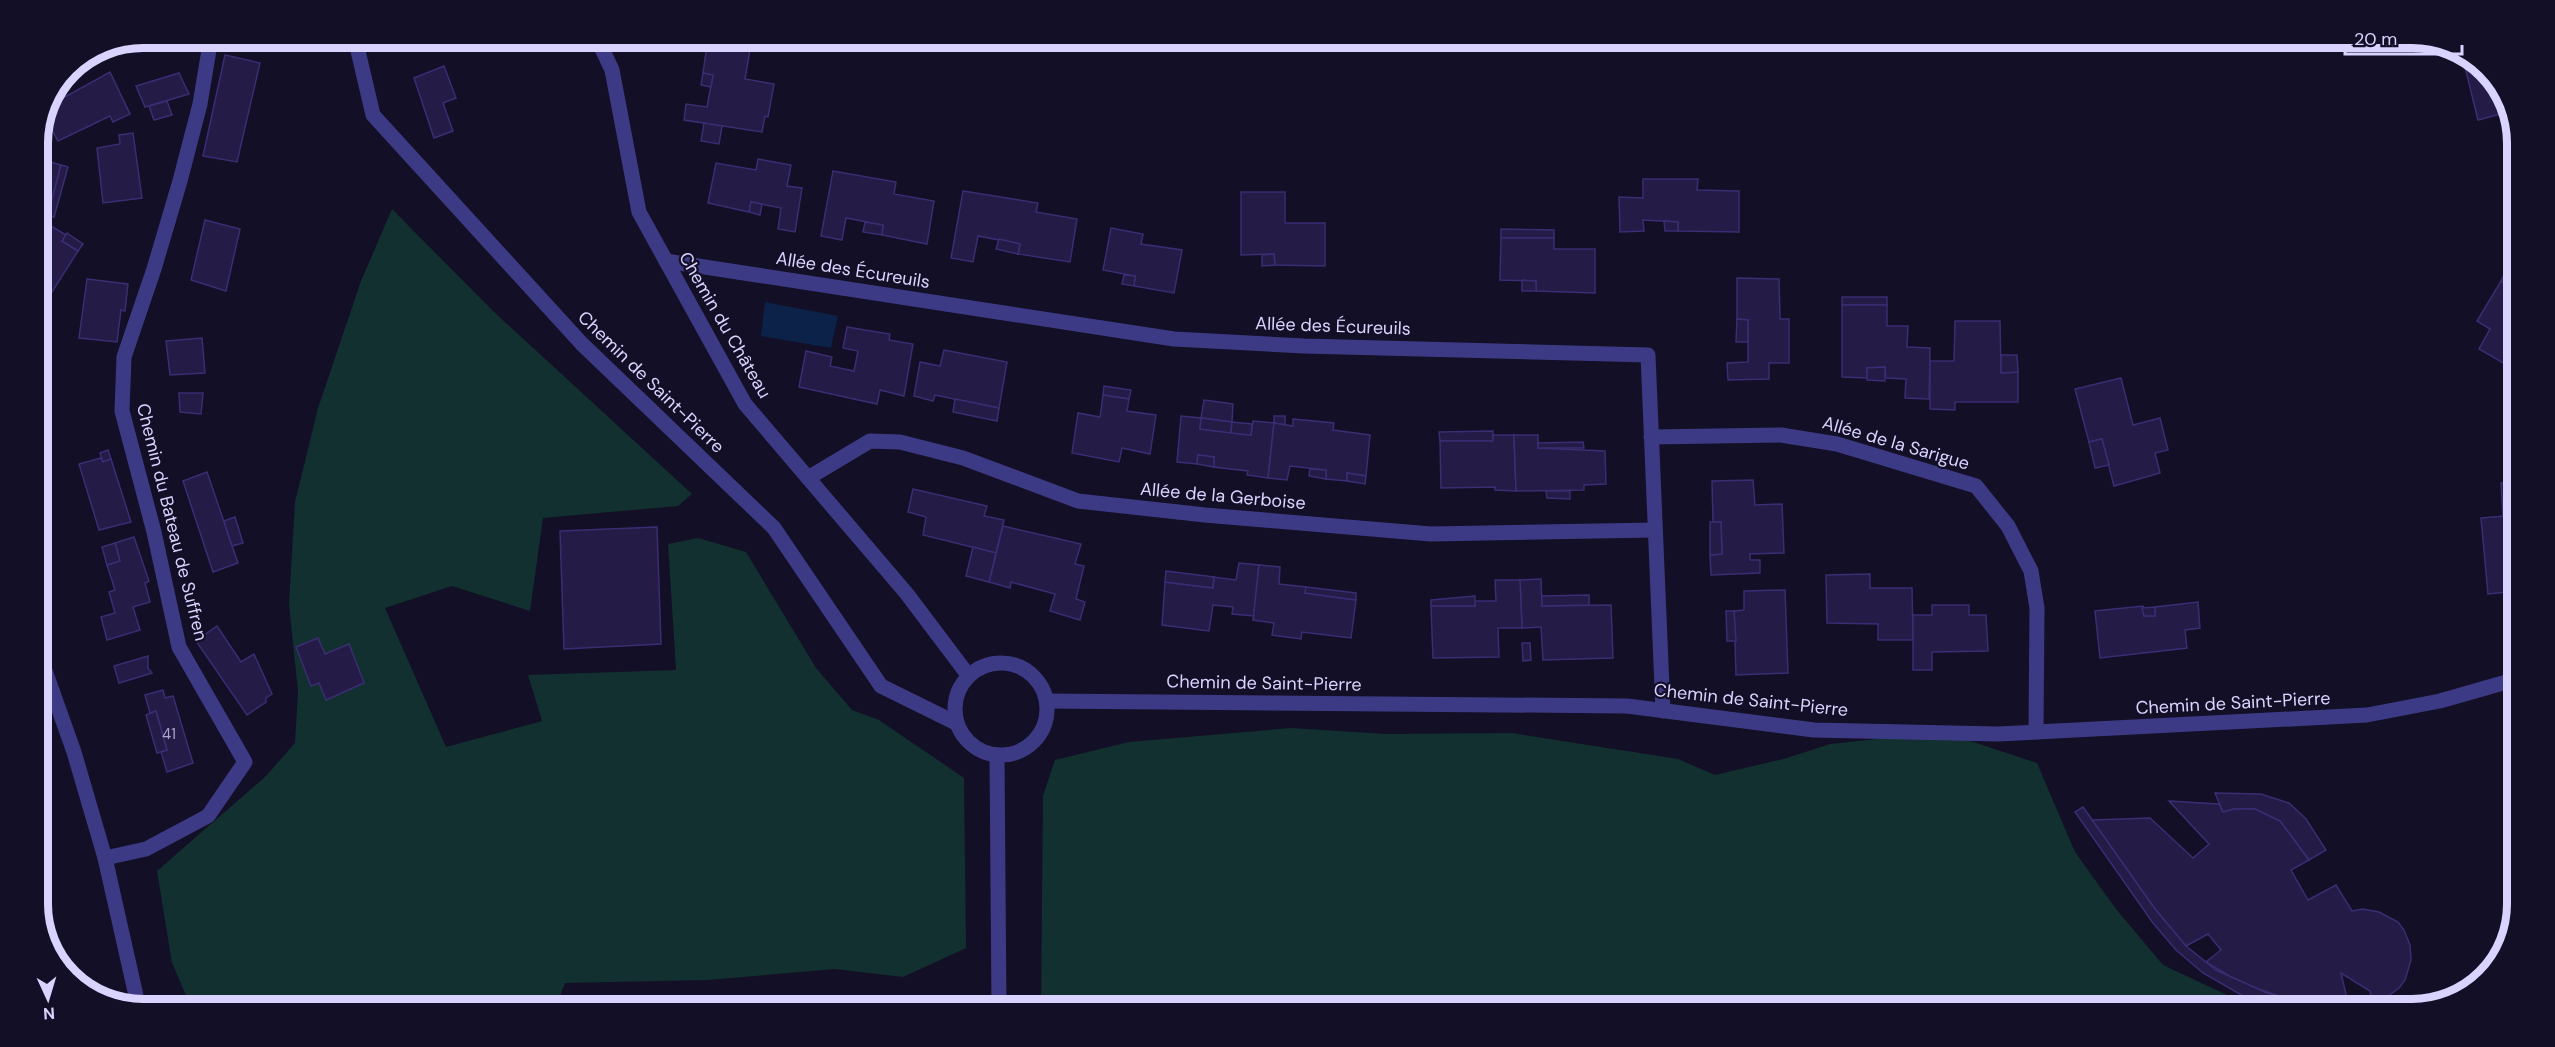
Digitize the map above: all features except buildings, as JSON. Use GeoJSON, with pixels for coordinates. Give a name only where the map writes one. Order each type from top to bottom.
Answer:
{"type":"FeatureCollection","features":[{"type":"Feature","properties":{"kind":"street","name":"Chemin du Bateau de Suffren"},"geometry":{"type":"LineString","coordinates":[[105,858],[146,849],[208,816],[245,762],[180,647],[154,532],[122,411],[124,357],[154,269],[180,181],[200,104],[209,48]]}},
{"type":"Feature","properties":{"kind":"street","name":"Chemin de Saint-Pierre"},"geometry":{"type":"LineString","coordinates":[[357,48],[373,115],[582,344],[774,528],[881,686],[956,723]]}},
{"type":"Feature","properties":{"kind":"street","name":"Chemin du Château"},"geometry":{"type":"LineString","coordinates":[[602,48],[612,70],[639,212],[745,404],[907,594],[968,675]]}},
{"type":"Feature","properties":{"kind":"street","name":"Allée des Écureuils"},"geometry":{"type":"LineString","coordinates":[[666,261],[1174,339],[1304,346],[1648,355],[1663,711]]}},
{"type":"Feature","properties":{"kind":"street","name":"Allée de la Sarigue"},"geometry":{"type":"LineString","coordinates":[[1651,437],[1781,435],[1837,444],[1976,486],[2008,526],[2031,571],[2037,608],[2036,732]]}},
{"type":"Feature","properties":{"kind":"street","name":"Allée de la Gerboise"},"geometry":{"type":"LineString","coordinates":[[808,478],[870,441],[900,442],[963,458],[1078,501],[1205,515],[1431,534],[1655,530]]}},
{"type":"Feature","properties":{"kind":"street"},"geometry":{"type":"LineString","coordinates":[[996,661],[1031,671],[1047,693],[1047,722],[1030,747],[997,756],[971,746],[956,723],[957,692],[968,675],[996,661]]}},
{"type":"Feature","properties":{"kind":"street"},"geometry":{"type":"LineString","coordinates":[[48,679],[74,752],[105,858],[137,998]]}},
{"type":"Feature","properties":{"kind":"street","name":"Chemin de Saint-Pierre"},"geometry":{"type":"LineString","coordinates":[[1047,701],[1627,706],[1814,730],[1998,734],[2367,716],[2406,709],[2507,682]]}},
{"type":"Feature","properties":{"kind":"street"},"geometry":{"type":"LineString","coordinates":[[997,756],[999,999]]}},
{"type":"Feature","properties":{"kind":"green space"},"geometry":{"type":"Polygon","coordinates":[[[392,209],[494,312],[692,494],[678,506],[543,518],[530,611],[452,586],[385,608],[446,747],[542,721],[528,675],[676,670],[668,544],[698,538],[746,552],[816,668],[852,710],[879,720],[964,778],[966,948],[903,977],[835,969],[708,980],[565,983],[559,999],[188,999],[172,963],[157,871],[266,776],[295,743],[298,692],[289,604],[295,502],[318,408],[361,281],[392,209]]]}},
{"type":"Feature","properties":{"kind":"green space"},"geometry":{"type":"Polygon","coordinates":[[[1291,728],[1386,734],[1512,733],[1678,759],[1715,775],[1787,758],[1830,744],[1943,732],[2037,763],[2075,852],[2116,909],[2163,965],[2236,999],[1041,999],[1043,796],[1055,760],[1129,742],[1291,728]]]}},
{"type":"Feature","properties":{"kind":"water"},"geometry":{"type":"Polygon","coordinates":[[[765,302],[838,316],[831,348],[761,336],[765,302]]]}}]}
